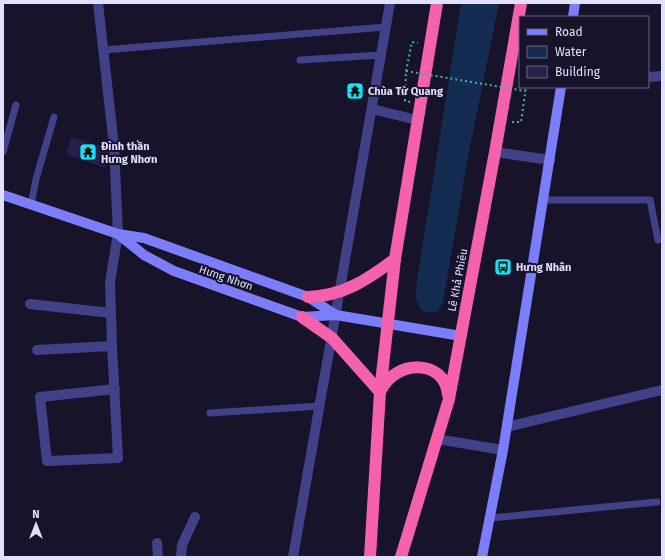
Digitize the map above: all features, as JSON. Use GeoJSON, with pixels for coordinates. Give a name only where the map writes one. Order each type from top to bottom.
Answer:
{"type":"FeatureCollection","features":[{"type":"Feature","properties":{"kind":"highway","name":"Lê Khả Phiêu"},"geometry":{"type":"LineString","coordinates":[[401,557],[449,399],[501,122],[521,3]]}},
{"type":"Feature","properties":{"kind":"highway"},"geometry":{"type":"LineString","coordinates":[[370,557],[380,392],[387,325],[395,259],[436,4]]}},
{"type":"Feature","properties":{"kind":"highway"},"geometry":{"type":"LineString","coordinates":[[308,297],[340,293],[368,279],[395,259]]}},
{"type":"Feature","properties":{"kind":"highway"},"geometry":{"type":"LineString","coordinates":[[302,317],[332,338],[380,392]]}},
{"type":"Feature","properties":{"kind":"highway"},"geometry":{"type":"LineString","coordinates":[[380,392],[388,378],[395,373],[416,367],[430,370],[442,378],[446,385],[449,399]]}},
{"type":"Feature","properties":{"kind":"street"},"geometry":{"type":"LineString","coordinates":[[98,3],[114,146],[118,234],[110,282],[112,346],[115,389],[118,458],[47,461],[40,397],[115,389]]}},
{"type":"Feature","properties":{"kind":"street"},"geometry":{"type":"LineString","coordinates":[[293,557],[390,3]]}},
{"type":"Feature","properties":{"kind":"street"},"geometry":{"type":"LineString","coordinates":[[572,16],[575,3]]}},
{"type":"Feature","properties":{"kind":"street"},"geometry":{"type":"LineString","coordinates":[[649,77],[662,76]]}},
{"type":"Feature","properties":{"kind":"street"},"geometry":{"type":"LineString","coordinates":[[482,557],[504,450],[562,88]]}},
{"type":"Feature","properties":{"kind":"street"},"geometry":{"type":"LineString","coordinates":[[372,109],[417,120]]}},
{"type":"Feature","properties":{"kind":"street"},"geometry":{"type":"LineString","coordinates":[[495,152],[550,160]]}},
{"type":"Feature","properties":{"kind":"street","name":"Hưng Nhơn"},"geometry":{"type":"LineString","coordinates":[[3,196],[118,234],[144,238],[308,297],[336,315]]}},
{"type":"Feature","properties":{"kind":"street","name":"Hưng Nhơn"},"geometry":{"type":"LineString","coordinates":[[118,234],[144,254],[174,271],[302,317],[336,315],[387,325],[461,336]]}},
{"type":"Feature","properties":{"kind":"street"},"geometry":{"type":"LineString","coordinates":[[30,304],[111,312]]}},
{"type":"Feature","properties":{"kind":"street"},"geometry":{"type":"LineString","coordinates":[[37,350],[112,346]]}},
{"type":"Feature","properties":{"kind":"street"},"geometry":{"type":"LineString","coordinates":[[507,427],[662,390]]}},
{"type":"Feature","properties":{"kind":"street"},"geometry":{"type":"LineString","coordinates":[[437,439],[504,450]]}},
{"type":"Feature","properties":{"kind":"street"},"geometry":{"type":"LineString","coordinates":[[181,557],[182,545],[195,517]]}},
{"type":"Feature","properties":{"kind":"street"},"geometry":{"type":"LineString","coordinates":[[157,543],[158,557]]}},
{"type":"Feature","properties":{"kind":"lane"},"geometry":{"type":"LineString","coordinates":[[103,50],[386,27]]}},
{"type":"Feature","properties":{"kind":"lane"},"geometry":{"type":"LineString","coordinates":[[300,60],[381,56]]}},
{"type":"Feature","properties":{"kind":"lane"},"geometry":{"type":"LineString","coordinates":[[3,152],[16,105]]}},
{"type":"Feature","properties":{"kind":"lane"},"geometry":{"type":"LineString","coordinates":[[32,205],[36,179],[54,117]]}},
{"type":"Feature","properties":{"kind":"lane"},"geometry":{"type":"LineString","coordinates":[[544,200],[650,200],[658,240]]}},
{"type":"Feature","properties":{"kind":"lane"},"geometry":{"type":"LineString","coordinates":[[210,413],[320,406]]}},
{"type":"Feature","properties":{"kind":"lane"},"geometry":{"type":"LineString","coordinates":[[491,518],[656,502]]}},
{"type":"Feature","properties":{"kind":"path"},"geometry":{"type":"LineString","coordinates":[[420,104],[405,101],[406,71],[412,42],[429,45]]}},
{"type":"Feature","properties":{"kind":"path"},"geometry":{"type":"LineString","coordinates":[[406,71],[525,91]]}},
{"type":"Feature","properties":{"kind":"path"},"geometry":{"type":"LineString","coordinates":[[501,122],[521,122],[526,88]]}},
{"type":"Feature","properties":{"kind":"water"},"geometry":{"type":"Polygon","coordinates":[[[461,3],[499,3],[468,157],[443,302],[438,311],[429,313],[421,310],[416,300],[416,287],[461,3]]]}},
{"type":"Feature","properties":{"kind":"building","name":"Đình thần Hưng Nhơn"},"geometry":{"type":"Polygon","coordinates":[[[71,137],[108,149],[108,159],[105,168],[66,154],[71,137]]]}},
{"type":"Feature","properties":{"kind":"place","name":"Chùa Từ Quang"},"geometry":{"type":"Point","coordinates":[355,91]}},
{"type":"Feature","properties":{"kind":"place","name":"Đình thần Hưng Nhơn"},"geometry":{"type":"Point","coordinates":[88,152]}},
{"type":"Feature","properties":{"kind":"place","name":"Hưng Nhân"},"geometry":{"type":"Point","coordinates":[503,267]}}]}
